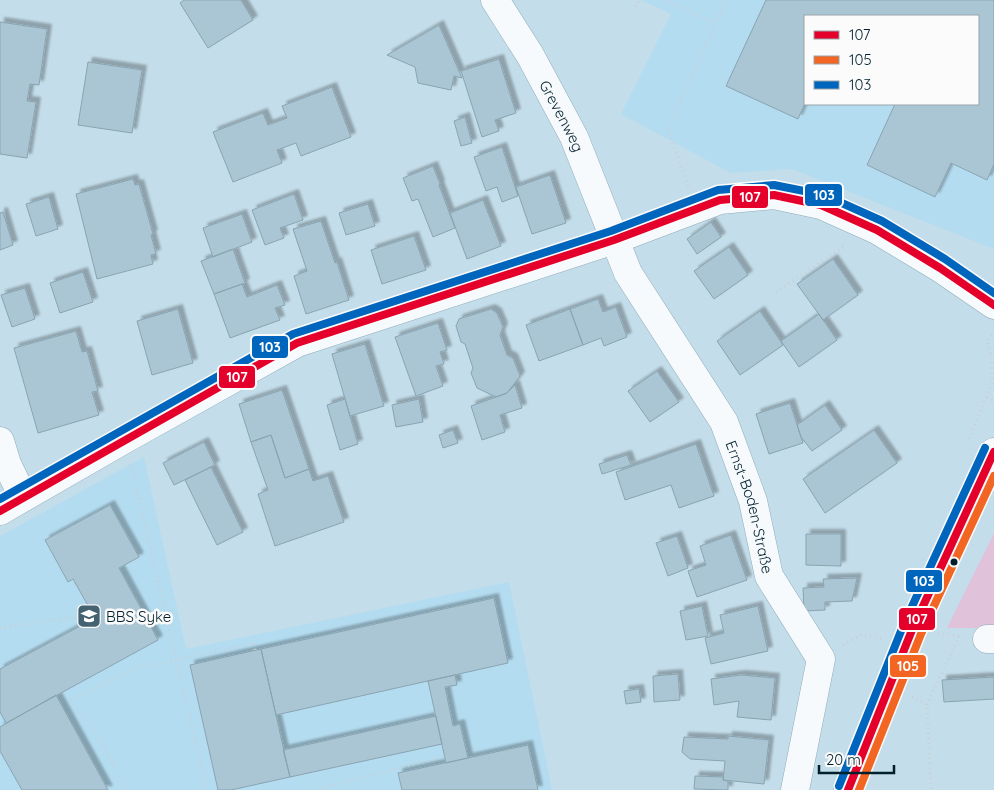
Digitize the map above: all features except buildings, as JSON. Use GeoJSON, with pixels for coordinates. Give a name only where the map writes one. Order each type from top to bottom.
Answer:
{"type":"FeatureCollection","features":[{"type":"Feature","properties":{"kind":"street","name":"Grevenweg"},"geometry":{"type":"LineString","coordinates":[[495,0],[530,55],[574,137],[614,240]]}},
{"type":"Feature","properties":{"kind":"street"},"geometry":{"type":"LineString","coordinates":[[0,511],[297,343],[614,240],[720,200],[774,195],[821,205],[877,230],[940,268],[994,306]]}},
{"type":"Feature","properties":{"kind":"street","name":"Ernst-Boden-Straße"},"geometry":{"type":"LineString","coordinates":[[614,240],[628,273],[724,422],[753,501],[769,576],[821,659]]}},
{"type":"Feature","properties":{"kind":"street"},"geometry":{"type":"LineString","coordinates":[[0,441],[7,464],[24,497]]}},
{"type":"Feature","properties":{"kind":"street"},"geometry":{"type":"LineString","coordinates":[[848,790],[912,630],[994,452]]}},
{"type":"Feature","properties":{"kind":"street"},"geometry":{"type":"LineString","coordinates":[[795,790],[821,659]]}},
{"type":"Feature","properties":{"kind":"path"},"geometry":{"type":"LineString","coordinates":[[636,7],[639,0]]}},
{"type":"Feature","properties":{"kind":"path"},"geometry":{"type":"LineString","coordinates":[[665,0],[715,24]]}},
{"type":"Feature","properties":{"kind":"path"},"geometry":{"type":"LineString","coordinates":[[697,209],[668,130],[726,0]]}},
{"type":"Feature","properties":{"kind":"path"},"geometry":{"type":"LineString","coordinates":[[776,292],[856,238],[877,230]]}},
{"type":"Feature","properties":{"kind":"path"},"geometry":{"type":"LineString","coordinates":[[987,396],[994,400]]}},
{"type":"Feature","properties":{"kind":"path"},"geometry":{"type":"LineString","coordinates":[[125,439],[207,790]]}},
{"type":"Feature","properties":{"kind":"path"},"geometry":{"type":"LineString","coordinates":[[0,628],[76,617],[86,623]]}},
{"type":"Feature","properties":{"kind":"path"},"geometry":{"type":"LineString","coordinates":[[912,630],[990,639]]}},
{"type":"Feature","properties":{"kind":"path"},"geometry":{"type":"LineString","coordinates":[[821,659],[860,635],[883,638]]}},
{"type":"Feature","properties":{"kind":"path"},"geometry":{"type":"LineString","coordinates":[[931,790],[927,705],[959,636]]}},
{"type":"Feature","properties":{"kind":"path"},"geometry":{"type":"LineString","coordinates":[[125,790],[102,741],[71,700],[145,664],[157,666],[177,659],[254,644],[255,650]]}},
{"type":"Feature","properties":{"kind":"path"},"geometry":{"type":"LineString","coordinates":[[908,695],[927,705]]}},
{"type":"Feature","properties":{"kind":"path"},"geometry":{"type":"LineString","coordinates":[[316,790],[445,756]]}},
{"type":"Feature","properties":{"kind":"shaded area"},"geometry":{"type":"Polygon","coordinates":[[[641,0],[994,0],[994,249],[792,169],[731,173],[621,114],[671,14],[641,0]]]}},
{"type":"Feature","properties":{"kind":"shaded area","name":"BBS Syke"},"geometry":{"type":"Polygon","coordinates":[[[144,457],[186,649],[509,582],[552,790],[0,790],[0,536],[144,457]]]}},
{"type":"Feature","properties":{"kind":"shaded area"},"geometry":{"type":"Polygon","coordinates":[[[994,533],[994,625],[991,628],[947,628],[994,533]]]}},
{"type":"Feature","properties":{"kind":"transit line","name":"103"},"geometry":{"type":"LineString","coordinates":[[0,499],[293,334],[611,231],[718,190],[774,185],[824,195],[882,221],[945,259],[994,293]]}},
{"type":"Feature","properties":{"kind":"transit line","name":"107"},"geometry":{"type":"LineString","coordinates":[[0,511],[297,343],[614,240],[720,200],[774,195],[821,205],[877,230],[940,268],[994,305]]}},
{"type":"Feature","properties":{"kind":"transit line","name":"103"},"geometry":{"type":"LineString","coordinates":[[839,786],[903,626],[985,448]]}},
{"type":"Feature","properties":{"kind":"transit line","name":"107"},"geometry":{"type":"LineString","coordinates":[[848,790],[912,630],[994,452]]}},
{"type":"Feature","properties":{"kind":"transit line","name":"105"},"geometry":{"type":"LineString","coordinates":[[859,790],[921,634],[994,476]]}},
{"type":"Feature","properties":{"kind":"place","name":"BBS Syke"},"geometry":{"type":"Point","coordinates":[89,616]}}]}
